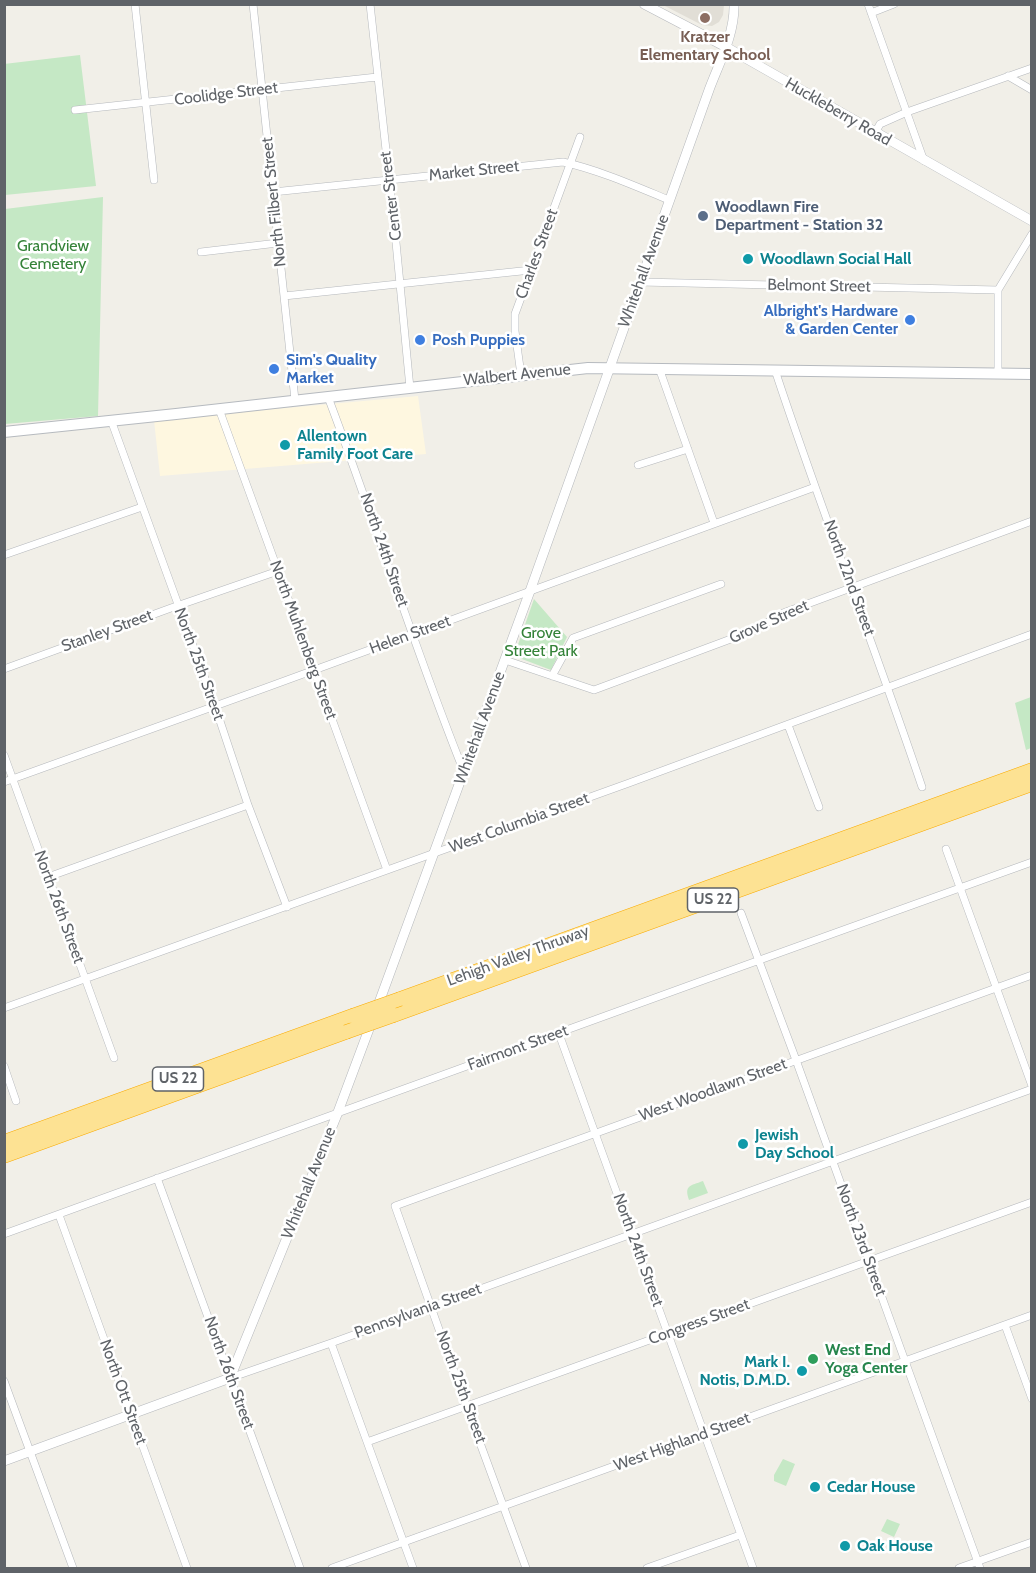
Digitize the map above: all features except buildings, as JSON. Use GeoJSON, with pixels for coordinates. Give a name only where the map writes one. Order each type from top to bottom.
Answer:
{"type":"FeatureCollection","features":[{"type":"Feature","properties":{"kind":"highway","name":"Lehigh Valley Thruway"},"geometry":{"type":"LineString","coordinates":[[4,1142],[1032,770]]}},
{"type":"Feature","properties":{"kind":"highway","name":"Lehigh Valley Thruway"},"geometry":{"type":"LineString","coordinates":[[4,1156],[1032,784]]}},
{"type":"Feature","properties":{"kind":"main road","name":"Walbert Avenue"},"geometry":{"type":"LineString","coordinates":[[4,432],[588,368],[1032,374]]}},
{"type":"Feature","properties":{"kind":"street"},"geometry":{"type":"LineString","coordinates":[[135,4],[154,180]]}},
{"type":"Feature","properties":{"kind":"street","name":"North Filbert Street"},"geometry":{"type":"LineString","coordinates":[[253,4],[295,400]]}},
{"type":"Feature","properties":{"kind":"street","name":"Center Street"},"geometry":{"type":"LineString","coordinates":[[370,4],[410,388]]}},
{"type":"Feature","properties":{"kind":"street","name":"Huckleberry Road"},"geometry":{"type":"LineString","coordinates":[[644,4],[726,47],[1032,221]]}},
{"type":"Feature","properties":{"kind":"street","name":"Whitehall Avenue"},"geometry":{"type":"LineString","coordinates":[[230,1378],[338,1112],[464,772],[709,88],[726,47],[734,4]]}},
{"type":"Feature","properties":{"kind":"street"},"geometry":{"type":"LineString","coordinates":[[868,4],[924,161]]}},
{"type":"Feature","properties":{"kind":"street"},"geometry":{"type":"LineString","coordinates":[[871,13],[894,4]]}},
{"type":"Feature","properties":{"kind":"street"},"geometry":{"type":"LineString","coordinates":[[875,133],[880,124],[907,112],[1032,68]]}},
{"type":"Feature","properties":{"kind":"street"},"geometry":{"type":"LineString","coordinates":[[1008,76],[1032,90]]}},
{"type":"Feature","properties":{"kind":"street","name":"Coolidge Street"},"geometry":{"type":"LineString","coordinates":[[75,110],[377,77]]}},
{"type":"Feature","properties":{"kind":"street","name":"Charles Street"},"geometry":{"type":"LineString","coordinates":[[521,375],[515,314],[580,137]]}},
{"type":"Feature","properties":{"kind":"street","name":"Market Street"},"geometry":{"type":"LineString","coordinates":[[273,192],[556,163],[570,164],[669,200]]}},
{"type":"Feature","properties":{"kind":"street"},"geometry":{"type":"LineString","coordinates":[[998,373],[998,290],[1032,234]]}},
{"type":"Feature","properties":{"kind":"street"},"geometry":{"type":"LineString","coordinates":[[201,252],[278,243]]}},
{"type":"Feature","properties":{"kind":"street"},"geometry":{"type":"LineString","coordinates":[[284,296],[531,270]]}},
{"type":"Feature","properties":{"kind":"street","name":"Belmont Street"},"geometry":{"type":"LineString","coordinates":[[640,282],[998,290]]}},
{"type":"Feature","properties":{"kind":"street"},"geometry":{"type":"LineString","coordinates":[[658,368],[714,523]]}},
{"type":"Feature","properties":{"kind":"street","name":"North 22nd Street"},"geometry":{"type":"LineString","coordinates":[[774,370],[922,787]]}},
{"type":"Feature","properties":{"kind":"street","name":"North 24th Street"},"geometry":{"type":"LineString","coordinates":[[328,397],[369,507],[412,634],[464,772]]}},
{"type":"Feature","properties":{"kind":"street","name":"North Muhlenberg Street"},"geometry":{"type":"LineString","coordinates":[[219,409],[387,870]]}},
{"type":"Feature","properties":{"kind":"street","name":"North 25th Street"},"geometry":{"type":"LineString","coordinates":[[111,420],[215,706],[248,805],[287,907]]}},
{"type":"Feature","properties":{"kind":"street"},"geometry":{"type":"LineString","coordinates":[[639,465],[688,449]]}},
{"type":"Feature","properties":{"kind":"street","name":"Helen Street"},"geometry":{"type":"LineString","coordinates":[[4,782],[815,487]]}},
{"type":"Feature","properties":{"kind":"street"},"geometry":{"type":"LineString","coordinates":[[4,555],[142,507]]}},
{"type":"Feature","properties":{"kind":"street","name":"Grove Street"},"geometry":{"type":"LineString","coordinates":[[505,660],[594,690],[755,630],[783,613],[1032,521]]}},
{"type":"Feature","properties":{"kind":"street","name":"Stanley Street"},"geometry":{"type":"LineString","coordinates":[[4,669],[278,571]]}},
{"type":"Feature","properties":{"kind":"street"},"geometry":{"type":"LineString","coordinates":[[552,676],[573,638],[721,584]]}},
{"type":"Feature","properties":{"kind":"street","name":"West Columbia Street"},"geometry":{"type":"LineString","coordinates":[[4,1008],[788,725],[1032,634]]}},
{"type":"Feature","properties":{"kind":"street"},"geometry":{"type":"LineString","coordinates":[[788,725],[819,807]]}},
{"type":"Feature","properties":{"kind":"street","name":"North 26th Street"},"geometry":{"type":"LineString","coordinates":[[4,755],[114,1058]]}},
{"type":"Feature","properties":{"kind":"street"},"geometry":{"type":"LineString","coordinates":[[48,877],[248,805]]}},
{"type":"Feature","properties":{"kind":"street"},"geometry":{"type":"LineString","coordinates":[[946,849],[1032,1087]]}},
{"type":"Feature","properties":{"kind":"street","name":"Fairmont Street"},"geometry":{"type":"LineString","coordinates":[[4,1234],[1032,862]]}},
{"type":"Feature","properties":{"kind":"street","name":"North 23rd Street"},"geometry":{"type":"LineString","coordinates":[[741,913],[979,1565]]}},
{"type":"Feature","properties":{"kind":"street","name":"West Woodlawn Street"},"geometry":{"type":"LineString","coordinates":[[395,1206],[1032,975]]}},
{"type":"Feature","properties":{"kind":"street","name":"North 24th Street"},"geometry":{"type":"LineString","coordinates":[[559,1034],[753,1569]]}},
{"type":"Feature","properties":{"kind":"street"},"geometry":{"type":"LineString","coordinates":[[4,1066],[16,1101]]}},
{"type":"Feature","properties":{"kind":"street","name":"Pennsylvania Street"},"geometry":{"type":"LineString","coordinates":[[4,1461],[1032,1087]]}},
{"type":"Feature","properties":{"kind":"street","name":"North 26th Street"},"geometry":{"type":"LineString","coordinates":[[158,1178],[300,1569]]}},
{"type":"Feature","properties":{"kind":"street","name":"Congress Street"},"geometry":{"type":"LineString","coordinates":[[367,1442],[1032,1202]]}},
{"type":"Feature","properties":{"kind":"street","name":"North 25th Street"},"geometry":{"type":"LineString","coordinates":[[395,1206],[526,1569]]}},
{"type":"Feature","properties":{"kind":"street","name":"North Ott Street"},"geometry":{"type":"LineString","coordinates":[[59,1215],[187,1569]]}},
{"type":"Feature","properties":{"kind":"street","name":"West Highland Street"},"geometry":{"type":"LineString","coordinates":[[333,1569],[1032,1315]]}},
{"type":"Feature","properties":{"kind":"street"},"geometry":{"type":"LineString","coordinates":[[1005,1325],[1032,1399]]}},
{"type":"Feature","properties":{"kind":"street"},"geometry":{"type":"LineString","coordinates":[[331,1343],[413,1569]]}},
{"type":"Feature","properties":{"kind":"street"},"geometry":{"type":"LineString","coordinates":[[4,1381],[73,1569]]}},
{"type":"Feature","properties":{"kind":"street"},"geometry":{"type":"LineString","coordinates":[[647,1569],[740,1535]]}},
{"type":"Feature","properties":{"kind":"street"},"geometry":{"type":"LineString","coordinates":[[959,1569],[979,1565],[1032,1542]]}},
{"type":"Feature","properties":{"kind":"shaded area","name":"Kratzer Elementary School"},"geometry":{"type":"Polygon","coordinates":[[[663,5],[724,5],[723,15],[719,22],[712,26],[702,25],[663,5]]]}},
{"type":"Feature","properties":{"kind":"shaded area"},"geometry":{"type":"Polygon","coordinates":[[[418,396],[426,454],[160,476],[154,420],[418,396]]]}},
{"type":"Feature","properties":{"kind":"green space"},"geometry":{"type":"Polygon","coordinates":[[[80,55],[96,186],[5,195],[4,64],[80,55]]]}},
{"type":"Feature","properties":{"kind":"green space","name":"Grandview Cemetery"},"geometry":{"type":"Polygon","coordinates":[[[103,197],[98,416],[5,424],[5,209],[103,197]]]}},
{"type":"Feature","properties":{"kind":"green space","name":"Grove Street Park"},"geometry":{"type":"Polygon","coordinates":[[[534,599],[567,637],[551,670],[514,656],[534,599]]]}},
{"type":"Feature","properties":{"kind":"green space"},"geometry":{"type":"Polygon","coordinates":[[[1031,697],[1031,748],[1026,750],[1015,703],[1031,697]]]}},
{"type":"Feature","properties":{"kind":"green space"},"geometry":{"type":"Polygon","coordinates":[[[703,1181],[708,1193],[689,1200],[687,1191],[689,1187],[703,1181]]]}},
{"type":"Feature","properties":{"kind":"green space"},"geometry":{"type":"Polygon","coordinates":[[[783,1459],[795,1464],[786,1486],[774,1481],[774,1475],[783,1459]]]}},
{"type":"Feature","properties":{"kind":"green space"},"geometry":{"type":"Polygon","coordinates":[[[887,1519],[900,1524],[894,1537],[881,1531],[887,1519]]]}},
{"type":"Feature","properties":{"kind":"place","name":"Kratzer Elementary School"},"geometry":{"type":"Point","coordinates":[705,18]}},
{"type":"Feature","properties":{"kind":"place","name":"Woodlawn Fire Department - Station 32"},"geometry":{"type":"Point","coordinates":[703,216]}},
{"type":"Feature","properties":{"kind":"place","name":"Woodlawn Social Hall"},"geometry":{"type":"Point","coordinates":[748,259]}},
{"type":"Feature","properties":{"kind":"place","name":"Albright's Hardware & Garden Center"},"geometry":{"type":"Point","coordinates":[910,320]}},
{"type":"Feature","properties":{"kind":"place","name":"Posh Puppies"},"geometry":{"type":"Point","coordinates":[420,340]}},
{"type":"Feature","properties":{"kind":"place","name":"Sim's Quality Market"},"geometry":{"type":"Point","coordinates":[274,369]}},
{"type":"Feature","properties":{"kind":"place","name":"Allentown Family Foot Care"},"geometry":{"type":"Point","coordinates":[285,445]}},
{"type":"Feature","properties":{"kind":"place","name":"Jewish Day School"},"geometry":{"type":"Point","coordinates":[743,1144]}},
{"type":"Feature","properties":{"kind":"place","name":"West End Yoga Center"},"geometry":{"type":"Point","coordinates":[813,1359]}},
{"type":"Feature","properties":{"kind":"place","name":"Mark I. Notis, D.M.D."},"geometry":{"type":"Point","coordinates":[802,1371]}},
{"type":"Feature","properties":{"kind":"place","name":"Cedar House"},"geometry":{"type":"Point","coordinates":[815,1487]}},
{"type":"Feature","properties":{"kind":"place","name":"Oak House"},"geometry":{"type":"Point","coordinates":[845,1546]}}]}
